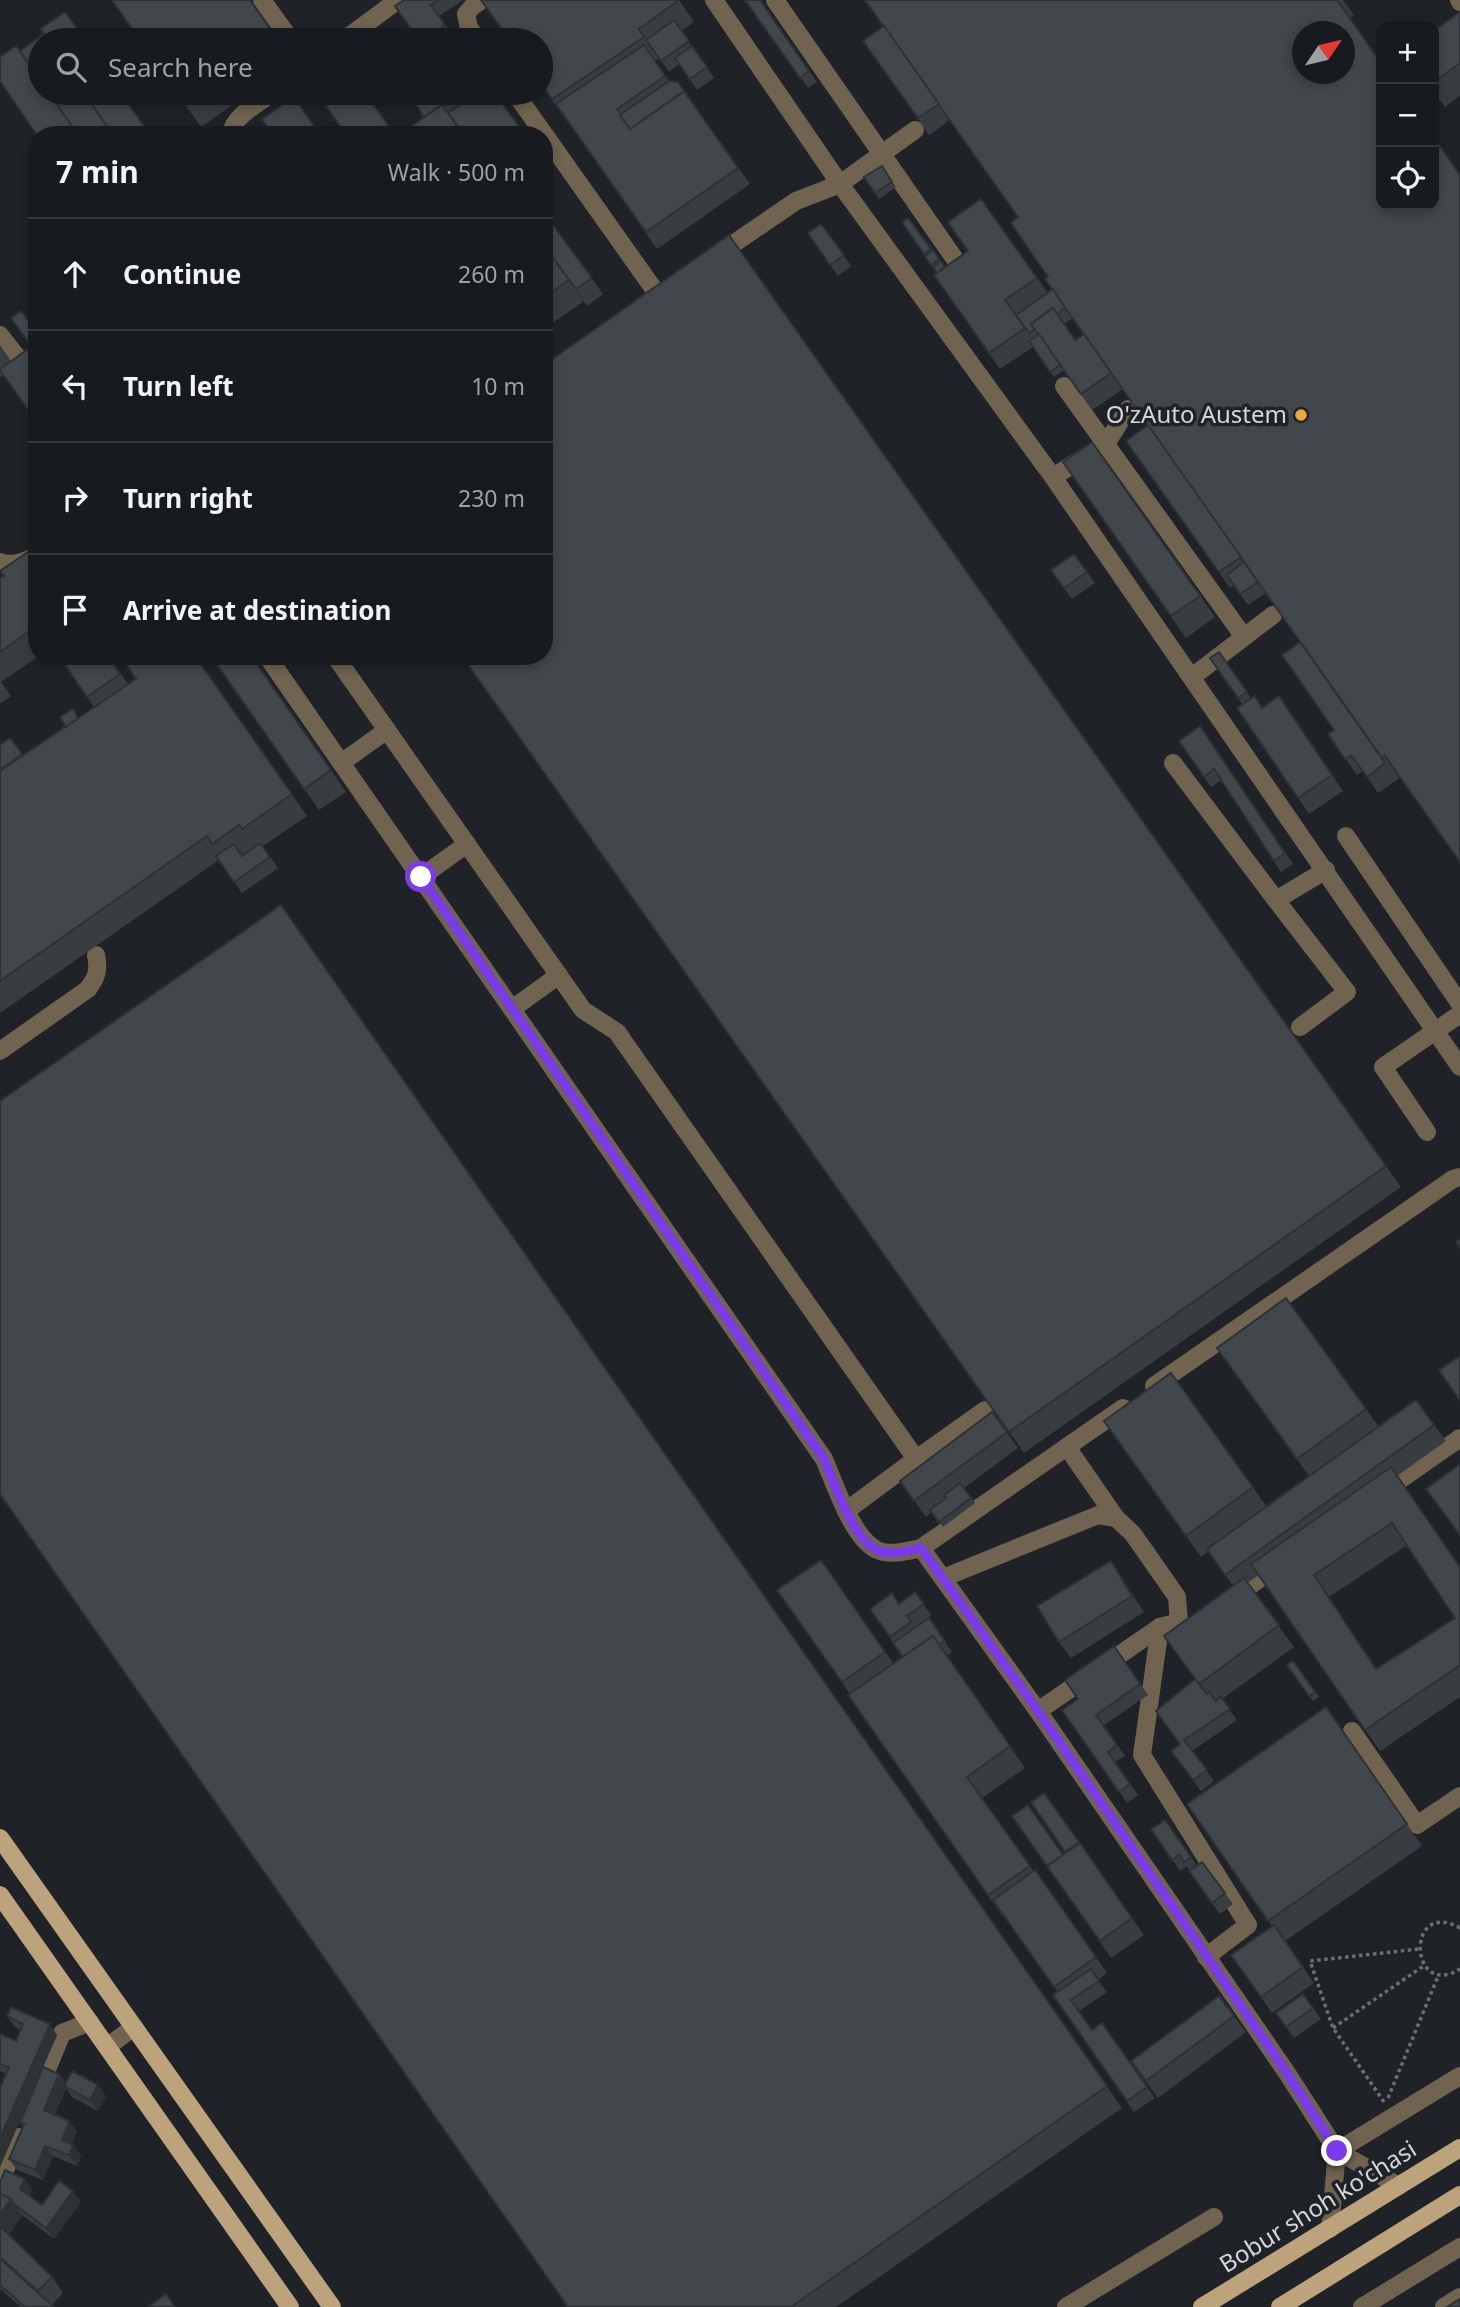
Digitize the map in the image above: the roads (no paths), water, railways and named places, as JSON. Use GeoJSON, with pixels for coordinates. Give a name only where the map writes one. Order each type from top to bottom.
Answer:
{"type":"FeatureCollection","features":[{"type":"Feature","properties":{"kind":"main road"},"geometry":{"type":"LineString","coordinates":[[0,1838],[332,2307]]}},
{"type":"Feature","properties":{"kind":"main road"},"geometry":{"type":"LineString","coordinates":[[0,1895],[290,2307]]}},
{"type":"Feature","properties":{"kind":"main road","name":"Bobur shoh ko'chasi"},"geometry":{"type":"LineString","coordinates":[[1202,2307],[1460,2148]]}},
{"type":"Feature","properties":{"kind":"main road"},"geometry":{"type":"LineString","coordinates":[[1280,2307],[1460,2195]]}},
{"type":"Feature","properties":{"kind":"street"},"geometry":{"type":"LineString","coordinates":[[262,0],[282,28]]}},
{"type":"Feature","properties":{"kind":"street"},"geometry":{"type":"LineString","coordinates":[[360,28],[398,0]]}},
{"type":"Feature","properties":{"kind":"street"},"geometry":{"type":"LineString","coordinates":[[468,28],[466,14],[482,0]]}},
{"type":"Feature","properties":{"kind":"street"},"geometry":{"type":"LineString","coordinates":[[714,0],[839,184],[1053,477],[1460,1067]]}},
{"type":"Feature","properties":{"kind":"street"},"geometry":{"type":"LineString","coordinates":[[775,0],[961,268]]}},
{"type":"Feature","properties":{"kind":"street"},"geometry":{"type":"LineString","coordinates":[[233,126],[242,115],[256,105]]}},
{"type":"Feature","properties":{"kind":"street"},"geometry":{"type":"LineString","coordinates":[[523,105],[538,126]]}},
{"type":"Feature","properties":{"kind":"street"},"geometry":{"type":"LineString","coordinates":[[704,264],[796,201],[839,184],[915,130]]}},
{"type":"Feature","properties":{"kind":"street"},"geometry":{"type":"LineString","coordinates":[[553,147],[658,295]]}},
{"type":"Feature","properties":{"kind":"street"},"geometry":{"type":"LineString","coordinates":[[0,335],[22,363],[28,359]]}},
{"type":"Feature","properties":{"kind":"street"},"geometry":{"type":"LineString","coordinates":[[1064,386],[1244,637]]}},
{"type":"Feature","properties":{"kind":"street"},"geometry":{"type":"LineString","coordinates":[[1053,477],[1106,444],[1128,410]]}},
{"type":"Feature","properties":{"kind":"street"},"geometry":{"type":"LineString","coordinates":[[0,562],[20,563],[28,560]]}},
{"type":"Feature","properties":{"kind":"street"},"geometry":{"type":"LineString","coordinates":[[1192,677],[1273,615]]}},
{"type":"Feature","properties":{"kind":"street"},"geometry":{"type":"LineString","coordinates":[[273,665],[824,1459],[852,1526],[876,1550],[897,1553],[921,1548],[1453,1179],[1460,1177]]}},
{"type":"Feature","properties":{"kind":"street"},"geometry":{"type":"LineString","coordinates":[[341,665],[583,1010],[617,1032],[916,1459]]}},
{"type":"Feature","properties":{"kind":"street"},"geometry":{"type":"LineString","coordinates":[[341,763],[387,730]]}},
{"type":"Feature","properties":{"kind":"street"},"geometry":{"type":"LineString","coordinates":[[1173,763],[1347,992],[1300,1027]]}},
{"type":"Feature","properties":{"kind":"street"},"geometry":{"type":"LineString","coordinates":[[1346,836],[1460,1004]]}},
{"type":"Feature","properties":{"kind":"street"},"geometry":{"type":"LineString","coordinates":[[421,877],[467,844]]}},
{"type":"Feature","properties":{"kind":"street"},"geometry":{"type":"LineString","coordinates":[[1276,900],[1326,870]]}},
{"type":"Feature","properties":{"kind":"street"},"geometry":{"type":"LineString","coordinates":[[0,1051],[88,989],[96,978],[96,955]]}},
{"type":"Feature","properties":{"kind":"street"},"geometry":{"type":"LineString","coordinates":[[512,1009],[559,975]]}},
{"type":"Feature","properties":{"kind":"street"},"geometry":{"type":"LineString","coordinates":[[1427,1132],[1383,1068],[1460,1014]]}},
{"type":"Feature","properties":{"kind":"street"},"geometry":{"type":"LineString","coordinates":[[846,1511],[985,1409]]}},
{"type":"Feature","properties":{"kind":"street"},"geometry":{"type":"LineString","coordinates":[[1372,1500],[1460,1438]]}},
{"type":"Feature","properties":{"kind":"street"},"geometry":{"type":"LineString","coordinates":[[1038,1711],[1160,1628],[1186,1620],[1177,1597],[1133,1534],[1116,1518],[1067,1447]]}},
{"type":"Feature","properties":{"kind":"street"},"geometry":{"type":"LineString","coordinates":[[943,1578],[1098,1516],[1116,1518]]}},
{"type":"Feature","properties":{"kind":"street"},"geometry":{"type":"LineString","coordinates":[[921,1548],[1038,1711],[1287,2073],[1337,2151],[1399,2186]]}},
{"type":"Feature","properties":{"kind":"street"},"geometry":{"type":"LineString","coordinates":[[1217,1609],[1294,1554]]}},
{"type":"Feature","properties":{"kind":"street"},"geometry":{"type":"LineString","coordinates":[[1160,1628],[1142,1755],[1248,1925],[1206,1957]]}},
{"type":"Feature","properties":{"kind":"street"},"geometry":{"type":"LineString","coordinates":[[1352,1731],[1417,1825],[1460,1796]]}},
{"type":"Feature","properties":{"kind":"street"},"geometry":{"type":"LineString","coordinates":[[0,2182],[62,2033],[90,2022]]}},
{"type":"Feature","properties":{"kind":"street"},"geometry":{"type":"LineString","coordinates":[[107,2047],[135,2028]]}},
{"type":"Feature","properties":{"kind":"street"},"geometry":{"type":"LineString","coordinates":[[1337,2151],[1460,2076]]}},
{"type":"Feature","properties":{"kind":"street"},"geometry":{"type":"LineString","coordinates":[[1330,2229],[1337,2151]]}},
{"type":"Feature","properties":{"kind":"street"},"geometry":{"type":"LineString","coordinates":[[1066,2307],[1214,2217]]}},
{"type":"Feature","properties":{"kind":"street"},"geometry":{"type":"LineString","coordinates":[[1362,2307],[1460,2247]]}},
{"type":"Feature","properties":{"kind":"street"},"geometry":{"type":"LineString","coordinates":[[1444,2307],[1460,2297]]}},
{"type":"Feature","properties":{"kind":"place","name":"O'zAuto Austem"},"geometry":{"type":"Point","coordinates":[1301,415]}}]}
